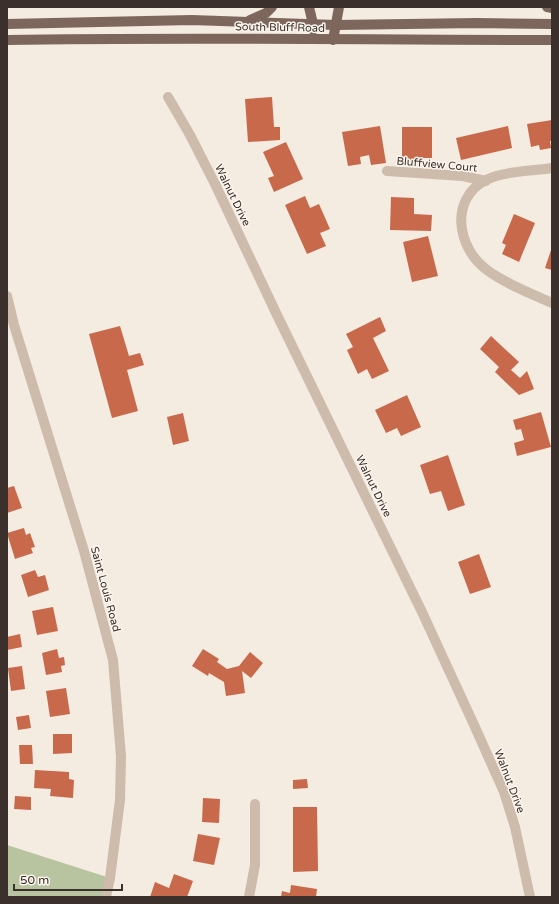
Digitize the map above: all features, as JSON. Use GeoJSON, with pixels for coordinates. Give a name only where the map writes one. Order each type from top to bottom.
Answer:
{"type":"FeatureCollection","features":[{"type":"Feature","properties":{"kind":"main road"},"geometry":{"type":"LineString","coordinates":[[248,21],[266,13],[272,7]]}},
{"type":"Feature","properties":{"kind":"main road"},"geometry":{"type":"LineString","coordinates":[[309,7],[313,24],[312,39]]}},
{"type":"Feature","properties":{"kind":"main road"},"geometry":{"type":"LineString","coordinates":[[333,40],[339,7]]}},
{"type":"Feature","properties":{"kind":"main road"},"geometry":{"type":"LineString","coordinates":[[547,7],[552,8]]}},
{"type":"Feature","properties":{"kind":"main road","name":"South Bluff Road"},"geometry":{"type":"LineString","coordinates":[[7,24],[192,20],[336,25],[477,23],[552,24]]}},
{"type":"Feature","properties":{"kind":"main road","name":"South Bluff Road"},"geometry":{"type":"LineString","coordinates":[[7,40],[223,38],[333,40],[552,40]]}},
{"type":"Feature","properties":{"kind":"street","name":"Walnut Drive"},"geometry":{"type":"LineString","coordinates":[[168,97],[190,135],[215,184],[280,322],[418,605],[475,727],[504,792],[515,827],[530,897]]}},
{"type":"Feature","properties":{"kind":"street"},"geometry":{"type":"LineString","coordinates":[[552,168],[494,177],[479,185],[469,195],[462,212],[461,224],[463,236],[468,248],[485,269],[502,280],[552,303]]}},
{"type":"Feature","properties":{"kind":"street","name":"Bluffview Court"},"geometry":{"type":"LineString","coordinates":[[387,171],[462,176],[486,181]]}},
{"type":"Feature","properties":{"kind":"street","name":"Saint Louis Road"},"geometry":{"type":"LineString","coordinates":[[7,296],[14,325],[84,551],[112,660],[121,756],[120,800],[110,878],[106,897]]}},
{"type":"Feature","properties":{"kind":"street"},"geometry":{"type":"LineString","coordinates":[[250,897],[255,865],[255,804]]}},
{"type":"Feature","properties":{"kind":"green space"},"geometry":{"type":"Polygon","coordinates":[[[7,845],[110,878],[106,897],[7,897],[7,845]]]}},
{"type":"Feature","properties":{"kind":"building"},"geometry":{"type":"Polygon","coordinates":[[[272,97],[274,127],[280,127],[280,140],[248,142],[245,99],[272,97]]]}},
{"type":"Feature","properties":{"kind":"building"},"geometry":{"type":"Polygon","coordinates":[[[552,120],[552,141],[550,141],[551,148],[540,150],[539,145],[531,147],[527,124],[552,120]]]}},
{"type":"Feature","properties":{"kind":"building"},"geometry":{"type":"Polygon","coordinates":[[[380,126],[386,163],[371,165],[369,155],[360,157],[361,164],[348,166],[342,132],[380,126]]]}},
{"type":"Feature","properties":{"kind":"building"},"geometry":{"type":"Polygon","coordinates":[[[508,126],[512,148],[461,160],[456,138],[508,126]]]}},
{"type":"Feature","properties":{"kind":"building"},"geometry":{"type":"Polygon","coordinates":[[[402,127],[432,127],[432,158],[415,158],[415,164],[402,164],[402,127]]]}},
{"type":"Feature","properties":{"kind":"building"},"geometry":{"type":"Polygon","coordinates":[[[286,142],[303,179],[274,192],[268,178],[274,176],[263,152],[286,142]]]}},
{"type":"Feature","properties":{"kind":"building"},"geometry":{"type":"Polygon","coordinates":[[[305,196],[310,208],[319,204],[330,229],[320,233],[326,246],[307,254],[285,205],[305,196]]]}},
{"type":"Feature","properties":{"kind":"building"},"geometry":{"type":"Polygon","coordinates":[[[391,197],[414,198],[414,214],[432,215],[431,231],[390,230],[391,197]]]}},
{"type":"Feature","properties":{"kind":"building"},"geometry":{"type":"Polygon","coordinates":[[[514,214],[535,223],[519,262],[502,254],[506,245],[502,243],[514,214]]]}},
{"type":"Feature","properties":{"kind":"building"},"geometry":{"type":"Polygon","coordinates":[[[428,236],[438,276],[412,282],[403,242],[428,236]]]}},
{"type":"Feature","properties":{"kind":"building"},"geometry":{"type":"Polygon","coordinates":[[[552,247],[552,270],[545,268],[552,247]]]}},
{"type":"Feature","properties":{"kind":"building"},"geometry":{"type":"Polygon","coordinates":[[[380,317],[386,331],[373,338],[389,371],[372,379],[367,369],[358,374],[347,350],[353,347],[346,334],[380,317]]]}},
{"type":"Feature","properties":{"kind":"building"},"geometry":{"type":"Polygon","coordinates":[[[120,326],[129,356],[140,353],[144,365],[127,370],[138,411],[112,418],[89,334],[120,326]]]}},
{"type":"Feature","properties":{"kind":"building"},"geometry":{"type":"Polygon","coordinates":[[[491,336],[519,362],[511,370],[520,378],[527,371],[534,389],[519,395],[495,372],[499,367],[480,349],[491,336]]]}},
{"type":"Feature","properties":{"kind":"building"},"geometry":{"type":"Polygon","coordinates":[[[407,395],[421,427],[401,436],[397,428],[386,433],[375,410],[407,395]]]}},
{"type":"Feature","properties":{"kind":"building"},"geometry":{"type":"Polygon","coordinates":[[[541,412],[551,447],[517,456],[514,443],[524,440],[521,429],[516,430],[513,420],[541,412]]]}},
{"type":"Feature","properties":{"kind":"building"},"geometry":{"type":"Polygon","coordinates":[[[183,413],[189,441],[173,445],[167,417],[183,413]]]}},
{"type":"Feature","properties":{"kind":"building"},"geometry":{"type":"Polygon","coordinates":[[[448,455],[465,505],[448,511],[441,491],[430,494],[420,465],[448,455]]]}},
{"type":"Feature","properties":{"kind":"building"},"geometry":{"type":"Polygon","coordinates":[[[14,486],[22,508],[7,513],[7,488],[14,486]]]}},
{"type":"Feature","properties":{"kind":"building"},"geometry":{"type":"Polygon","coordinates":[[[24,528],[26,535],[30,533],[35,547],[31,548],[33,553],[15,559],[7,533],[24,528]]]}},
{"type":"Feature","properties":{"kind":"building"},"geometry":{"type":"Polygon","coordinates":[[[479,554],[491,587],[470,594],[458,562],[479,554]]]}},
{"type":"Feature","properties":{"kind":"building"},"geometry":{"type":"Polygon","coordinates":[[[35,570],[38,577],[45,575],[49,590],[28,597],[21,575],[35,570]]]}},
{"type":"Feature","properties":{"kind":"building"},"geometry":{"type":"Polygon","coordinates":[[[53,607],[58,631],[37,635],[32,611],[53,607]]]}},
{"type":"Feature","properties":{"kind":"building"},"geometry":{"type":"Polygon","coordinates":[[[20,634],[22,647],[7,650],[7,637],[20,634]]]}},
{"type":"Feature","properties":{"kind":"building"},"geometry":{"type":"Polygon","coordinates":[[[57,649],[59,658],[64,657],[65,665],[61,666],[62,672],[46,675],[42,653],[57,649]]]}},
{"type":"Feature","properties":{"kind":"building"},"geometry":{"type":"Polygon","coordinates":[[[203,649],[219,659],[217,662],[227,669],[239,666],[250,652],[263,663],[251,678],[242,671],[245,693],[226,696],[224,682],[209,673],[208,676],[192,666],[203,649]]]}},
{"type":"Feature","properties":{"kind":"building"},"geometry":{"type":"Polygon","coordinates":[[[22,666],[25,689],[11,691],[8,668],[22,666]]]}},
{"type":"Feature","properties":{"kind":"building"},"geometry":{"type":"Polygon","coordinates":[[[66,688],[70,714],[50,717],[46,691],[66,688]]]}},
{"type":"Feature","properties":{"kind":"building"},"geometry":{"type":"Polygon","coordinates":[[[29,715],[31,728],[18,730],[16,717],[29,715]]]}},
{"type":"Feature","properties":{"kind":"building"},"geometry":{"type":"Polygon","coordinates":[[[53,734],[72,734],[72,753],[53,754],[53,734]]]}},
{"type":"Feature","properties":{"kind":"building"},"geometry":{"type":"Polygon","coordinates":[[[19,745],[32,745],[33,764],[20,764],[19,745]]]}},
{"type":"Feature","properties":{"kind":"building"},"geometry":{"type":"Polygon","coordinates":[[[35,770],[69,772],[69,779],[74,780],[73,798],[50,796],[51,789],[34,788],[35,770]]]}},
{"type":"Feature","properties":{"kind":"building"},"geometry":{"type":"Polygon","coordinates":[[[307,779],[308,788],[293,789],[293,780],[307,779]]]}},
{"type":"Feature","properties":{"kind":"building"},"geometry":{"type":"Polygon","coordinates":[[[15,796],[31,797],[31,810],[14,809],[15,796]]]}},
{"type":"Feature","properties":{"kind":"building"},"geometry":{"type":"Polygon","coordinates":[[[203,798],[220,799],[219,823],[202,822],[203,798]]]}},
{"type":"Feature","properties":{"kind":"building"},"geometry":{"type":"Polygon","coordinates":[[[293,807],[317,807],[318,871],[293,872],[293,807]]]}},
{"type":"Feature","properties":{"kind":"building"},"geometry":{"type":"Polygon","coordinates":[[[198,834],[220,838],[214,865],[193,861],[198,834]]]}},
{"type":"Feature","properties":{"kind":"building"},"geometry":{"type":"Polygon","coordinates":[[[174,874],[193,881],[187,897],[150,897],[155,882],[169,888],[174,874]]]}},
{"type":"Feature","properties":{"kind":"building"},"geometry":{"type":"Polygon","coordinates":[[[291,885],[317,889],[316,897],[281,897],[282,891],[290,893],[291,885]]]}}]}
